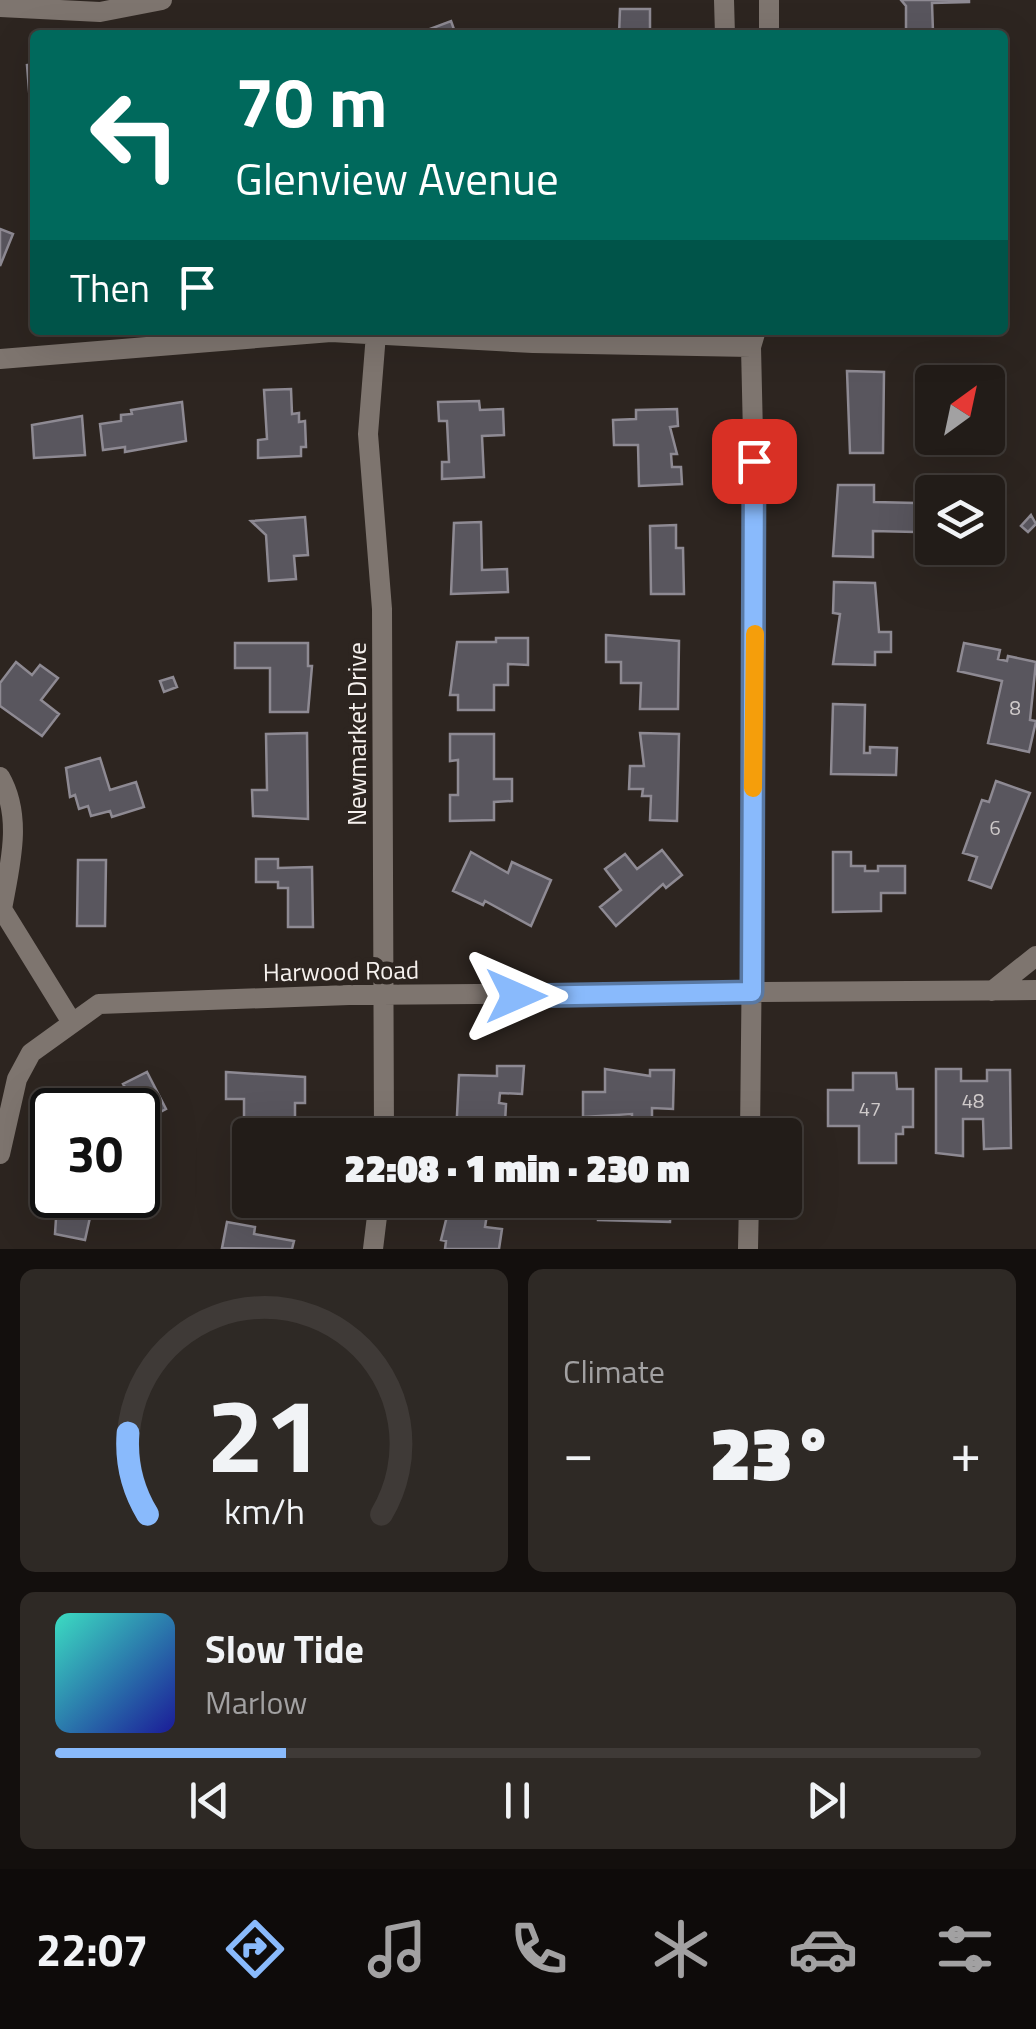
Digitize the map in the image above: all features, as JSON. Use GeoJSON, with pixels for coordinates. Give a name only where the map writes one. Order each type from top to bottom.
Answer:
{"type":"FeatureCollection","features":[{"type":"Feature","properties":{"kind":"street"},"geometry":{"type":"LineString","coordinates":[[0,7],[100,12],[162,0]]}},
{"type":"Feature","properties":{"kind":"street"},"geometry":{"type":"LineString","coordinates":[[724,0],[725,30]]}},
{"type":"Feature","properties":{"kind":"street"},"geometry":{"type":"LineString","coordinates":[[769,0],[769,30]]}},
{"type":"Feature","properties":{"kind":"street"},"geometry":{"type":"LineString","coordinates":[[0,359],[259,335]]}},
{"type":"Feature","properties":{"kind":"street","name":"Newmarket Drive"},"geometry":{"type":"LineString","coordinates":[[376,335],[368,434],[382,609],[384,1118]]}},
{"type":"Feature","properties":{"kind":"street"},"geometry":{"type":"LineString","coordinates":[[392,335],[533,344],[750,336],[756,567],[750,1118]]}},
{"type":"Feature","properties":{"kind":"street"},"geometry":{"type":"LineString","coordinates":[[0,777],[9,793],[14,818],[1,907],[71,1021]]}},
{"type":"Feature","properties":{"kind":"street"},"geometry":{"type":"LineString","coordinates":[[992,991],[1036,956]]}},
{"type":"Feature","properties":{"kind":"street","name":"Harwood Road"},"geometry":{"type":"LineString","coordinates":[[0,1154],[31,1053],[100,1004],[383,995],[1036,990]]}},
{"type":"Feature","properties":{"kind":"street"},"geometry":{"type":"LineString","coordinates":[[373,1249],[376,1218]]}},
{"type":"Feature","properties":{"kind":"street"},"geometry":{"type":"LineString","coordinates":[[748,1249],[749,1218]]}},
{"type":"Feature","properties":{"kind":"building"},"geometry":{"type":"Polygon","coordinates":[[[901,0],[969,0],[932,3],[933,30],[906,30],[906,6],[901,0]]]}},
{"type":"Feature","properties":{"kind":"building"},"geometry":{"type":"Polygon","coordinates":[[[620,9],[650,9],[650,30],[619,30],[620,9]]]}},
{"type":"Feature","properties":{"kind":"building"},"geometry":{"type":"Polygon","coordinates":[[[451,21],[454,30],[427,30],[451,21]]]}},
{"type":"Feature","properties":{"kind":"building"},"geometry":{"type":"Polygon","coordinates":[[[0,229],[13,234],[0,266],[0,229]]]}},
{"type":"Feature","properties":{"kind":"building"},"geometry":{"type":"Polygon","coordinates":[[[847,371],[884,372],[883,453],[850,453],[847,371]]]}},
{"type":"Feature","properties":{"kind":"building"},"geometry":{"type":"Polygon","coordinates":[[[291,389],[292,414],[299,413],[299,422],[305,421],[306,447],[301,447],[301,456],[258,458],[258,440],[267,439],[264,390],[291,389]]]}},
{"type":"Feature","properties":{"kind":"building"},"geometry":{"type":"Polygon","coordinates":[[[479,401],[480,410],[503,409],[504,435],[482,436],[484,477],[442,479],[442,462],[449,462],[447,421],[439,421],[438,402],[479,401]]]}},
{"type":"Feature","properties":{"kind":"building"},"geometry":{"type":"Polygon","coordinates":[[[182,402],[186,441],[125,452],[125,447],[103,450],[100,424],[121,421],[121,415],[132,414],[131,410],[182,402]]]}},
{"type":"Feature","properties":{"kind":"building"},"geometry":{"type":"Polygon","coordinates":[[[677,409],[678,426],[670,427],[677,454],[671,454],[672,467],[681,467],[682,484],[639,486],[638,445],[614,445],[613,420],[636,419],[636,410],[677,409]]]}},
{"type":"Feature","properties":{"kind":"building"},"geometry":{"type":"Polygon","coordinates":[[[82,416],[85,455],[34,458],[32,425],[82,416]]]}},
{"type":"Feature","properties":{"kind":"building"},"geometry":{"type":"Polygon","coordinates":[[[838,485],[874,485],[874,502],[915,503],[915,532],[873,531],[873,557],[833,556],[838,485]]]}},
{"type":"Feature","properties":{"kind":"building"},"geometry":{"type":"Polygon","coordinates":[[[1031,515],[1036,524],[1028,532],[1021,526],[1031,515]]]}},
{"type":"Feature","properties":{"kind":"building"},"geometry":{"type":"Polygon","coordinates":[[[305,517],[308,555],[294,556],[296,579],[269,581],[266,535],[251,521],[305,517]]]}},
{"type":"Feature","properties":{"kind":"building"},"geometry":{"type":"Polygon","coordinates":[[[481,522],[482,570],[507,569],[508,592],[451,594],[454,523],[481,522]]]}},
{"type":"Feature","properties":{"kind":"building"},"geometry":{"type":"Polygon","coordinates":[[[676,525],[676,548],[683,548],[684,594],[651,594],[650,526],[676,525]]]}},
{"type":"Feature","properties":{"kind":"building"},"geometry":{"type":"Polygon","coordinates":[[[834,582],[875,583],[879,632],[891,632],[891,652],[875,652],[875,665],[833,664],[840,614],[833,613],[834,582]]]}},
{"type":"Feature","properties":{"kind":"building"},"geometry":{"type":"Polygon","coordinates":[[[606,635],[679,641],[678,709],[640,709],[641,683],[621,683],[621,662],[606,662],[606,635]]]}},
{"type":"Feature","properties":{"kind":"building"},"geometry":{"type":"Polygon","coordinates":[[[496,638],[528,638],[528,665],[508,664],[508,685],[494,685],[494,710],[458,710],[458,695],[450,695],[457,642],[496,642],[496,638]]]}},
{"type":"Feature","properties":{"kind":"building"},"geometry":{"type":"Polygon","coordinates":[[[235,643],[308,643],[308,666],[312,666],[308,712],[270,712],[270,668],[235,668],[235,643]]]}},
{"type":"Feature","properties":{"kind":"building"},"geometry":{"type":"Polygon","coordinates":[[[964,643],[1000,650],[998,659],[1007,661],[1008,656],[1036,662],[1030,720],[1036,721],[1029,752],[988,743],[1002,681],[958,671],[964,643]]]}},
{"type":"Feature","properties":{"kind":"building"},"geometry":{"type":"Polygon","coordinates":[[[16,662],[32,675],[40,665],[58,678],[41,700],[59,714],[42,736],[0,706],[0,683],[16,662]]]}},
{"type":"Feature","properties":{"kind":"building"},"geometry":{"type":"Polygon","coordinates":[[[173,677],[177,687],[164,692],[160,681],[173,677]]]}},
{"type":"Feature","properties":{"kind":"building"},"geometry":{"type":"Polygon","coordinates":[[[833,704],[865,705],[864,753],[870,753],[870,747],[897,748],[896,775],[831,774],[833,704]]]}},
{"type":"Feature","properties":{"kind":"building"},"geometry":{"type":"Polygon","coordinates":[[[307,733],[308,819],[253,816],[252,790],[267,790],[266,734],[307,733]]]}},
{"type":"Feature","properties":{"kind":"building"},"geometry":{"type":"Polygon","coordinates":[[[640,733],[679,734],[677,821],[650,820],[651,796],[642,796],[643,789],[629,789],[630,766],[644,766],[640,733]]]}},
{"type":"Feature","properties":{"kind":"building"},"geometry":{"type":"Polygon","coordinates":[[[450,734],[494,734],[494,779],[512,779],[512,801],[494,802],[494,820],[450,821],[450,795],[458,795],[458,760],[450,761],[450,734]]]}},
{"type":"Feature","properties":{"kind":"building"},"geometry":{"type":"Polygon","coordinates":[[[100,758],[110,790],[136,782],[144,807],[112,817],[110,811],[91,816],[88,806],[79,809],[75,795],[70,797],[66,768],[100,758]]]}},
{"type":"Feature","properties":{"kind":"building"},"geometry":{"type":"Polygon","coordinates":[[[996,781],[1030,793],[991,888],[969,880],[977,857],[963,853],[982,800],[989,802],[996,781]]]}},
{"type":"Feature","properties":{"kind":"building"},"geometry":{"type":"Polygon","coordinates":[[[662,850],[682,875],[666,888],[663,884],[616,926],[600,907],[621,890],[605,869],[625,854],[637,869],[662,850]]]}},
{"type":"Feature","properties":{"kind":"building"},"geometry":{"type":"Polygon","coordinates":[[[471,852],[508,873],[512,862],[551,880],[531,926],[485,901],[483,905],[453,891],[471,852]]]}},
{"type":"Feature","properties":{"kind":"building"},"geometry":{"type":"Polygon","coordinates":[[[833,852],[851,852],[851,866],[865,866],[865,871],[878,871],[878,866],[905,866],[905,893],[881,893],[881,911],[833,912],[833,852]]]}},
{"type":"Feature","properties":{"kind":"building"},"geometry":{"type":"Polygon","coordinates":[[[256,859],[278,859],[278,868],[312,867],[313,927],[288,927],[288,888],[278,888],[278,882],[256,882],[256,859]]]}},
{"type":"Feature","properties":{"kind":"building"},"geometry":{"type":"Polygon","coordinates":[[[78,860],[106,860],[105,926],[77,926],[78,860]]]}},
{"type":"Feature","properties":{"kind":"building"},"geometry":{"type":"Polygon","coordinates":[[[497,1066],[524,1066],[522,1094],[500,1093],[499,1103],[506,1104],[505,1118],[457,1118],[459,1075],[497,1076],[497,1066]]]}},
{"type":"Feature","properties":{"kind":"building"},"geometry":{"type":"Polygon","coordinates":[[[605,1069],[650,1076],[650,1070],[674,1070],[673,1109],[652,1108],[652,1118],[632,1118],[632,1114],[583,1117],[583,1092],[605,1092],[605,1069]]]}},
{"type":"Feature","properties":{"kind":"building"},"geometry":{"type":"Polygon","coordinates":[[[936,1069],[961,1069],[961,1081],[987,1081],[987,1070],[1010,1070],[1011,1148],[984,1149],[983,1119],[963,1119],[963,1156],[936,1153],[936,1069]]]}},
{"type":"Feature","properties":{"kind":"building"},"geometry":{"type":"Polygon","coordinates":[[[147,1072],[155,1088],[126,1088],[123,1084],[147,1072]]]}},
{"type":"Feature","properties":{"kind":"building"},"geometry":{"type":"Polygon","coordinates":[[[226,1072],[305,1077],[305,1103],[295,1103],[295,1118],[244,1118],[244,1099],[226,1099],[226,1072]]]}},
{"type":"Feature","properties":{"kind":"building"},"geometry":{"type":"Polygon","coordinates":[[[853,1073],[896,1073],[897,1089],[913,1089],[913,1127],[903,1127],[903,1134],[896,1134],[896,1163],[859,1163],[859,1126],[828,1126],[828,1090],[853,1090],[853,1073]]]}},
{"type":"Feature","properties":{"kind":"building"},"geometry":{"type":"Polygon","coordinates":[[[56,1218],[90,1218],[85,1240],[55,1234],[56,1218]]]}},
{"type":"Feature","properties":{"kind":"building"},"geometry":{"type":"Polygon","coordinates":[[[446,1218],[486,1218],[485,1227],[502,1229],[499,1249],[445,1249],[446,1241],[441,1240],[446,1218]]]}},
{"type":"Feature","properties":{"kind":"building"},"geometry":{"type":"Polygon","coordinates":[[[598,1218],[670,1218],[670,1222],[598,1218]]]}},
{"type":"Feature","properties":{"kind":"building"},"geometry":{"type":"Polygon","coordinates":[[[227,1222],[255,1227],[254,1234],[294,1241],[292,1249],[222,1248],[227,1222]]]}},
{"type":"Feature","properties":{"kind":"slow traffic"},"geometry":{"type":"LineString","coordinates":[[753,788],[755,634]]}},
{"type":"Feature","properties":{"kind":"route"},"geometry":{"type":"LineString","coordinates":[[516,996],[752,992],[754,461]]}}]}
